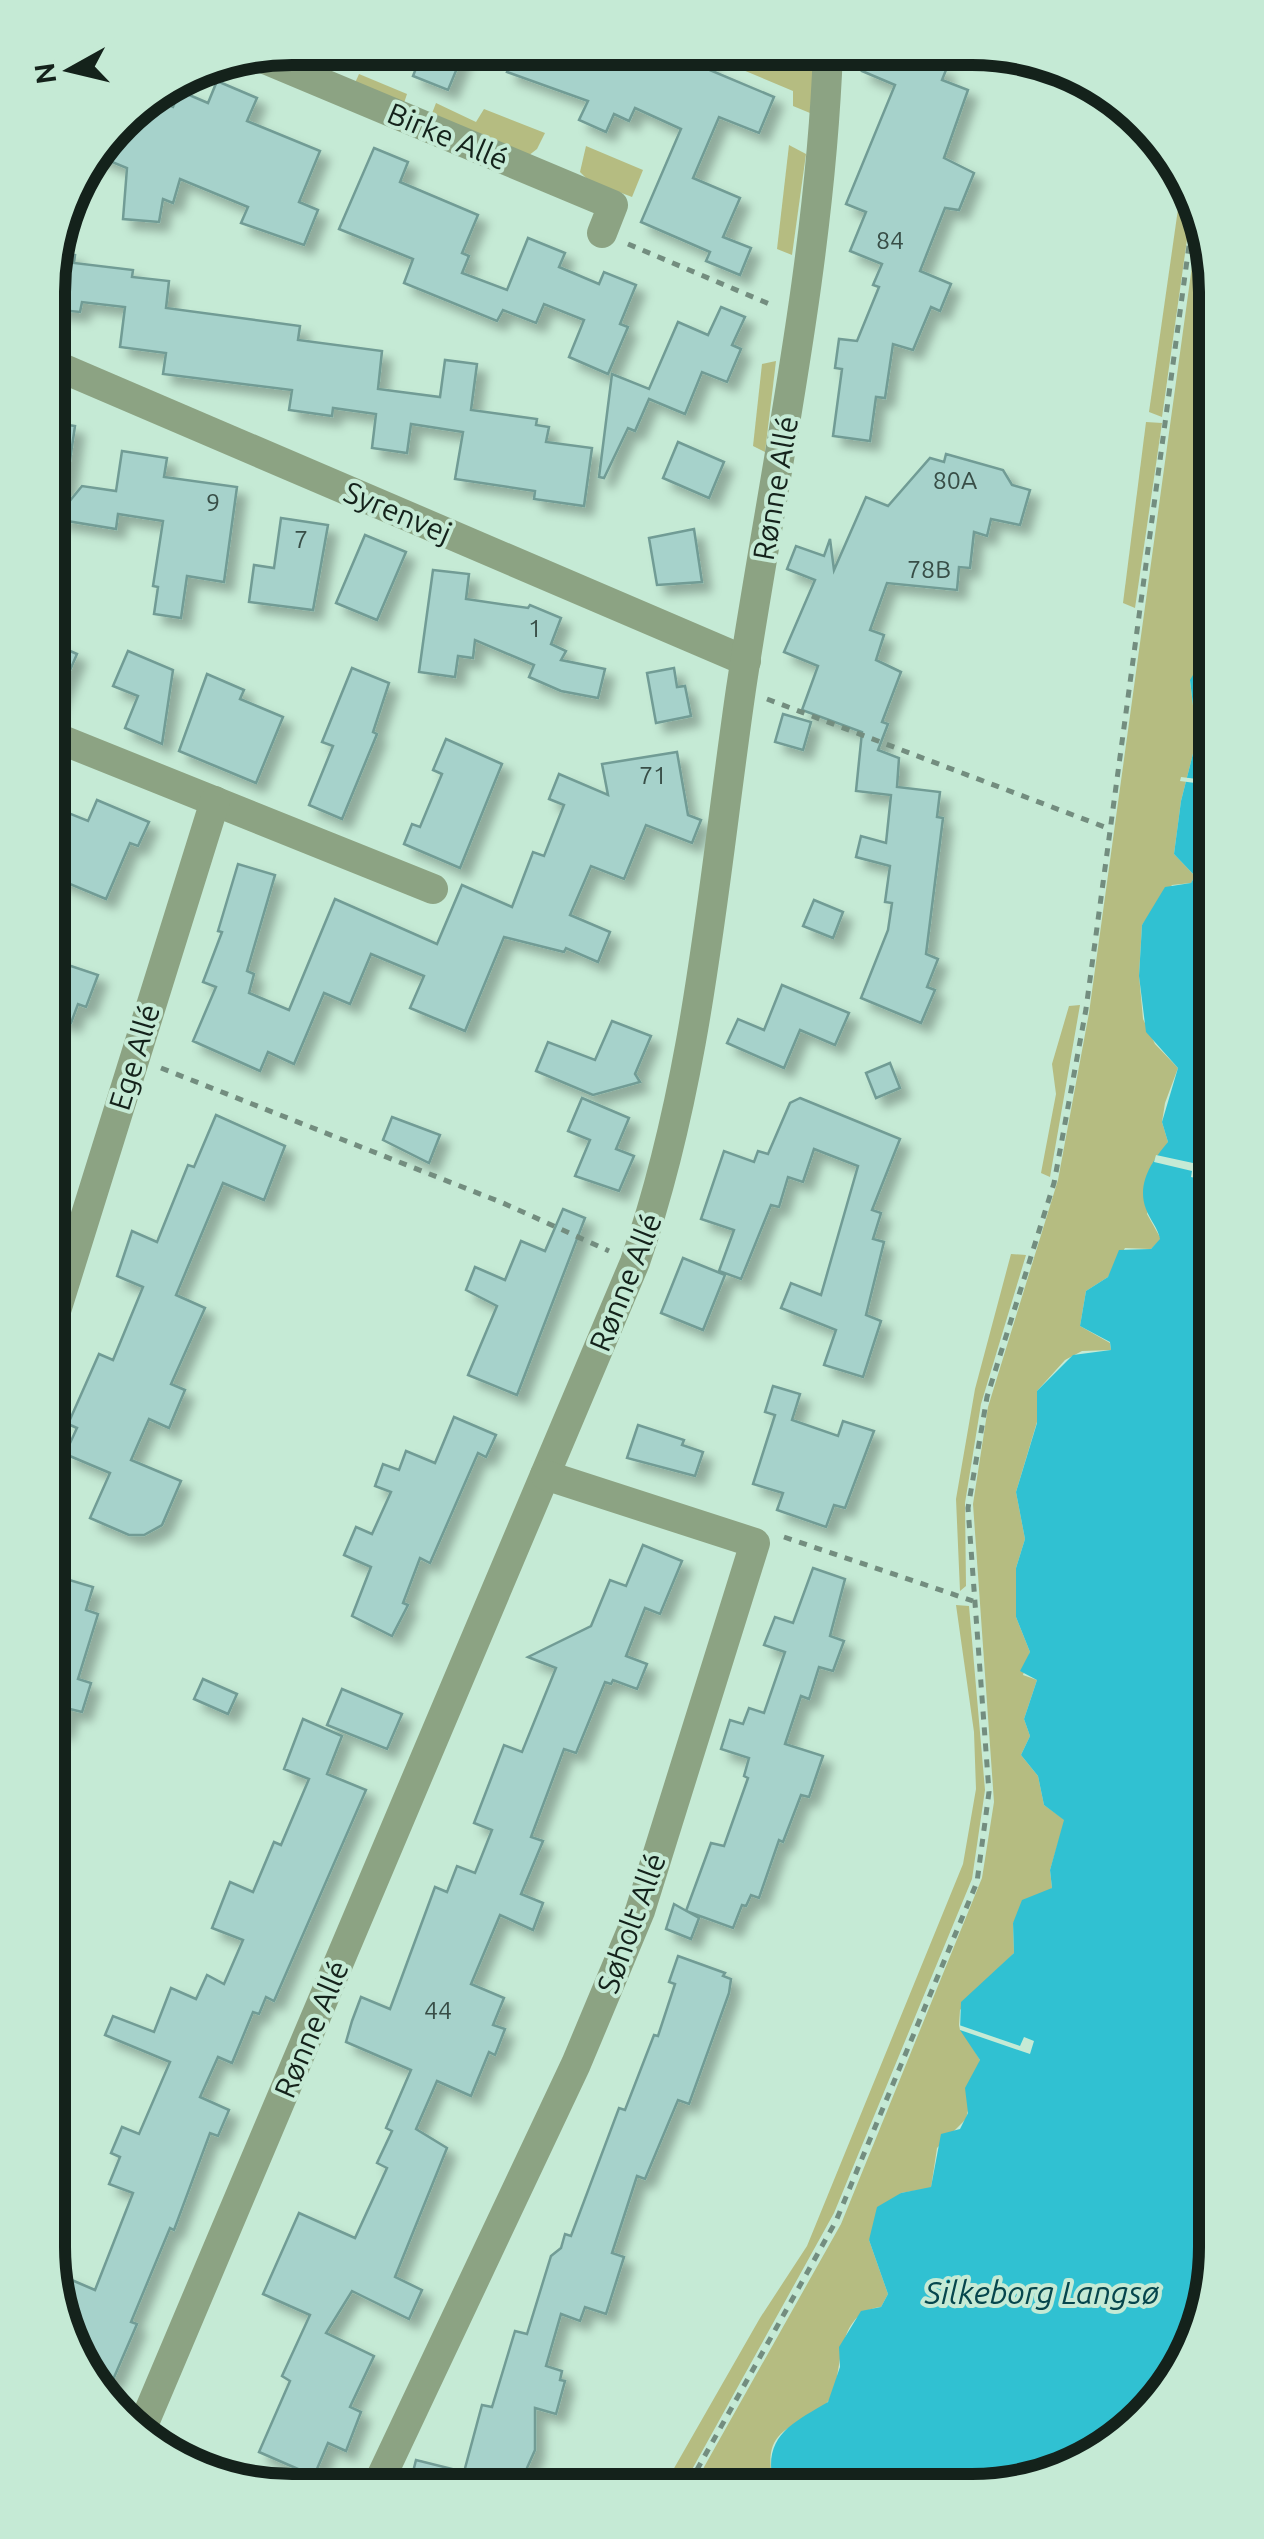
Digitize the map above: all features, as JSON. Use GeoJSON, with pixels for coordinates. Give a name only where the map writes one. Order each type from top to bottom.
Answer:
{"type":"FeatureCollection","features":[{"type":"Feature","properties":{"kind":"street","name":"Rønne Allé"},"geometry":{"type":"LineString","coordinates":[[142,2418],[635,1262],[662,1186],[681,1105],[743,675],[804,319],[827,65]]}},
{"type":"Feature","properties":{"kind":"street","name":"Birke Allé"},"geometry":{"type":"LineString","coordinates":[[281,66],[614,205],[602,232]]}},
{"type":"Feature","properties":{"kind":"street","name":"Syrenvej"},"geometry":{"type":"LineString","coordinates":[[65,370],[743,675]]}},
{"type":"Feature","properties":{"kind":"street"},"geometry":{"type":"LineString","coordinates":[[65,741],[432,889]]}},
{"type":"Feature","properties":{"kind":"street","name":"Ege Allé"},"geometry":{"type":"LineString","coordinates":[[65,1281],[214,801]]}},
{"type":"Feature","properties":{"kind":"street"},"geometry":{"type":"LineString","coordinates":[[545,1475],[754,1543]]}},
{"type":"Feature","properties":{"kind":"street","name":"Søholt Allé"},"geometry":{"type":"LineString","coordinates":[[383,2474],[576,2064],[640,1912],[754,1543]]}},
{"type":"Feature","properties":{"kind":"path"},"geometry":{"type":"LineString","coordinates":[[602,232],[804,319]]}},
{"type":"Feature","properties":{"kind":"path"},"geometry":{"type":"LineString","coordinates":[[695,2474],[836,2221],[977,1882],[990,1792],[968,1508],[987,1397],[1054,1183],[1086,1009],[1191,235]]}},
{"type":"Feature","properties":{"kind":"path"},"geometry":{"type":"LineString","coordinates":[[743,675],[1110,830]]}},
{"type":"Feature","properties":{"kind":"path"},"geometry":{"type":"LineString","coordinates":[[133,1057],[503,1203],[635,1262]]}},
{"type":"Feature","properties":{"kind":"path"},"geometry":{"type":"LineString","coordinates":[[754,1543],[772,1533],[973,1601]]}},
{"type":"Feature","properties":{"kind":"green space"},"geometry":{"type":"Polygon","coordinates":[[[731,65],[815,65],[810,113],[793,106],[793,91],[731,65]]]}},
{"type":"Feature","properties":{"kind":"green space"},"geometry":{"type":"Polygon","coordinates":[[[359,74],[407,94],[404,103],[355,83],[359,74]]]}},
{"type":"Feature","properties":{"kind":"green space"},"geometry":{"type":"Polygon","coordinates":[[[436,103],[476,122],[484,109],[545,133],[537,149],[528,156],[431,116],[436,103]]]}},
{"type":"Feature","properties":{"kind":"green space"},"geometry":{"type":"Polygon","coordinates":[[[789,145],[806,154],[792,255],[777,249],[789,145]]]}},
{"type":"Feature","properties":{"kind":"green space"},"geometry":{"type":"Polygon","coordinates":[[[586,146],[643,170],[632,197],[588,180],[580,172],[586,146]]]}},
{"type":"Feature","properties":{"kind":"green space"},"geometry":{"type":"Polygon","coordinates":[[[1179,200],[1189,226],[1162,417],[1149,412],[1179,200]]]}},
{"type":"Feature","properties":{"kind":"green space"},"geometry":{"type":"Polygon","coordinates":[[[1195,247],[1199,292],[1199,669],[1190,681],[1197,738],[1181,801],[1174,854],[1195,876],[1191,883],[1172,885],[1142,925],[1139,975],[1143,1019],[1155,1044],[1178,1068],[1162,1122],[1168,1142],[1147,1214],[1161,1239],[1151,1249],[1125,1248],[1108,1277],[1086,1291],[1080,1326],[1110,1343],[1111,1350],[1082,1351],[1065,1360],[1037,1391],[1037,1422],[1016,1492],[1025,1539],[1016,1568],[1016,1617],[1030,1652],[1023,1675],[1037,1680],[1024,1719],[1030,1736],[1021,1755],[1038,1776],[1044,1805],[1065,1820],[1050,1870],[1052,1888],[1013,1923],[1014,1953],[960,2010],[959,2025],[980,2060],[966,2119],[937,2148],[931,2188],[901,2193],[869,2240],[888,2294],[881,2307],[856,2318],[849,2329],[833,2395],[823,2407],[779,2436],[773,2446],[772,2474],[700,2474],[841,2224],[982,1878],[994,1802],[973,1504],[988,1407],[1058,1180],[1089,1013],[1195,247]]]}},
{"type":"Feature","properties":{"kind":"green space"},"geometry":{"type":"Polygon","coordinates":[[[776,361],[765,452],[753,446],[762,364],[776,361]]]}},
{"type":"Feature","properties":{"kind":"green space"},"geometry":{"type":"Polygon","coordinates":[[[1146,422],[1162,423],[1135,608],[1123,603],[1146,422]]]}},
{"type":"Feature","properties":{"kind":"green space"},"geometry":{"type":"Polygon","coordinates":[[[1080,1005],[1050,1177],[1041,1173],[1056,1094],[1052,1064],[1069,1006],[1080,1005]]]}},
{"type":"Feature","properties":{"kind":"green space"},"geometry":{"type":"Polygon","coordinates":[[[1011,1254],[1026,1255],[981,1404],[965,1503],[966,1586],[960,1591],[956,1499],[975,1389],[1011,1254]]]}},
{"type":"Feature","properties":{"kind":"green space"},"geometry":{"type":"Polygon","coordinates":[[[956,1605],[969,1606],[985,1790],[972,1879],[834,2213],[690,2474],[671,2474],[760,2318],[807,2246],[963,1864],[976,1789],[974,1732],[956,1605]]]}},
{"type":"Feature","properties":{"kind":"water","name":"Silkeborg Langsø"},"geometry":{"type":"Polygon","coordinates":[[[1199,665],[1199,2262],[1195,2291],[1169,2361],[1143,2397],[1122,2418],[1073,2451],[1016,2470],[987,2474],[772,2474],[772,2453],[784,2432],[828,2402],[840,2367],[839,2347],[861,2311],[881,2307],[888,2294],[869,2240],[877,2207],[901,2193],[931,2187],[941,2134],[960,2129],[968,2113],[965,2088],[980,2060],[960,2030],[961,2002],[1014,1953],[1013,1923],[1022,1900],[1052,1888],[1050,1870],[1064,1820],[1044,1805],[1038,1776],[1021,1755],[1030,1736],[1024,1719],[1037,1680],[1020,1671],[1030,1652],[1016,1617],[1016,1568],[1025,1539],[1016,1492],[1037,1423],[1037,1391],[1073,1355],[1111,1350],[1110,1342],[1080,1326],[1086,1291],[1108,1277],[1119,1250],[1151,1249],[1160,1239],[1146,1209],[1143,1190],[1152,1164],[1168,1142],[1162,1122],[1178,1068],[1146,1032],[1139,976],[1142,925],[1165,887],[1191,883],[1195,876],[1174,854],[1181,801],[1197,738],[1190,680],[1199,665]]]}},
{"type":"Feature","properties":{"kind":"pier"},"geometry":{"type":"Polygon","coordinates":[[[1199,766],[1199,800],[1193,799],[1195,783],[1180,781],[1181,777],[1197,779],[1199,766]]]}},
{"type":"Feature","properties":{"kind":"pier"},"geometry":{"type":"Polygon","coordinates":[[[1156,1155],[1193,1163],[1199,1159],[1199,1179],[1191,1177],[1192,1171],[1154,1162],[1156,1155]]]}},
{"type":"Feature","properties":{"kind":"pier"},"geometry":{"type":"Polygon","coordinates":[[[959,2025],[1020,2046],[1024,2037],[1034,2041],[1030,2054],[960,2030],[959,2025]]]}},
{"type":"Feature","properties":{"kind":"building"},"geometry":{"type":"Polygon","coordinates":[[[417,65],[458,65],[448,90],[413,76],[417,65]]]}},
{"type":"Feature","properties":{"kind":"building"},"geometry":{"type":"Polygon","coordinates":[[[510,65],[706,65],[705,68],[774,97],[759,133],[719,117],[693,178],[740,198],[723,237],[751,248],[740,275],[706,261],[710,252],[641,222],[681,129],[635,108],[629,121],[614,114],[606,132],[579,120],[588,101],[507,72],[510,65]]]}},
{"type":"Feature","properties":{"kind":"building"},"geometry":{"type":"Polygon","coordinates":[[[865,65],[934,65],[946,70],[942,80],[968,90],[944,158],[974,173],[959,210],[945,208],[920,271],[951,284],[940,311],[931,307],[913,350],[893,344],[885,398],[876,397],[870,441],[833,436],[842,369],[835,368],[839,339],[857,341],[879,287],[873,285],[882,264],[850,251],[866,212],[846,204],[895,85],[862,71],[865,65]]]}},
{"type":"Feature","properties":{"kind":"building"},"geometry":{"type":"Polygon","coordinates":[[[217,81],[257,98],[247,121],[320,151],[299,202],[318,210],[304,245],[241,223],[248,207],[180,179],[173,203],[163,199],[159,222],[123,219],[127,168],[107,160],[131,131],[165,104],[173,107],[178,95],[183,92],[208,103],[217,81]]]}},
{"type":"Feature","properties":{"kind":"building"},"geometry":{"type":"Polygon","coordinates":[[[374,148],[408,162],[400,182],[478,215],[462,253],[469,256],[462,273],[507,290],[528,238],[565,253],[559,267],[599,284],[604,272],[636,285],[620,324],[628,327],[608,374],[569,357],[584,320],[544,304],[536,323],[503,310],[497,321],[404,283],[413,259],[339,229],[374,148]]]}},
{"type":"Feature","properties":{"kind":"building"},"geometry":{"type":"Polygon","coordinates":[[[69,254],[75,255],[74,263],[133,270],[132,277],[169,281],[166,308],[300,326],[298,340],[382,351],[378,389],[440,397],[445,360],[477,364],[471,410],[537,419],[536,425],[549,427],[546,442],[592,448],[584,506],[534,499],[535,491],[455,479],[463,432],[411,424],[407,453],[372,448],[376,414],[333,408],[332,416],[289,410],[292,390],[163,374],[166,353],[120,347],[125,307],[82,302],[80,312],[65,310],[69,254]]]}},
{"type":"Feature","properties":{"kind":"building"},"geometry":{"type":"Polygon","coordinates":[[[721,307],[745,317],[732,345],[741,349],[727,382],[702,372],[685,414],[649,399],[635,431],[628,428],[604,478],[599,477],[612,374],[649,389],[678,322],[708,335],[721,307]]]}},
{"type":"Feature","properties":{"kind":"building"},"geometry":{"type":"Polygon","coordinates":[[[65,424],[75,426],[65,494],[65,424]]]}},
{"type":"Feature","properties":{"kind":"building"},"geometry":{"type":"Polygon","coordinates":[[[678,442],[724,462],[709,498],[663,478],[678,442]]]}},
{"type":"Feature","properties":{"kind":"building"},"geometry":{"type":"Polygon","coordinates":[[[122,451],[167,458],[164,477],[237,487],[224,582],[187,576],[181,618],[154,614],[158,587],[153,586],[163,521],[118,514],[116,529],[65,521],[65,507],[82,486],[116,491],[122,451]]]}},
{"type":"Feature","properties":{"kind":"building"},"geometry":{"type":"Polygon","coordinates":[[[946,454],[1003,470],[1012,485],[1030,490],[1020,525],[991,519],[987,536],[974,532],[970,568],[959,567],[957,590],[887,583],[870,630],[884,635],[876,660],[901,672],[882,722],[888,724],[878,750],[899,758],[897,787],[940,792],[937,817],[943,818],[926,954],[938,959],[927,987],[935,990],[921,1023],[861,998],[888,930],[892,903],[885,902],[890,866],[856,857],[861,836],[886,843],[891,795],[856,791],[862,732],[802,710],[818,666],[784,652],[815,580],[787,569],[796,546],[824,556],[830,539],[834,570],[866,497],[888,506],[930,458],[944,462],[946,454]]]}},
{"type":"Feature","properties":{"kind":"building"},"geometry":{"type":"Polygon","coordinates":[[[281,518],[328,525],[313,610],[249,602],[254,565],[274,568],[281,518]]]}},
{"type":"Feature","properties":{"kind":"building"},"geometry":{"type":"Polygon","coordinates":[[[694,529],[702,582],[657,585],[649,538],[694,529]]]}},
{"type":"Feature","properties":{"kind":"building"},"geometry":{"type":"Polygon","coordinates":[[[365,535],[406,552],[377,620],[336,603],[365,535]]]}},
{"type":"Feature","properties":{"kind":"building"},"geometry":{"type":"Polygon","coordinates":[[[433,570],[469,574],[466,599],[528,608],[530,605],[561,618],[551,644],[566,651],[561,660],[605,669],[598,698],[561,691],[529,677],[534,665],[475,640],[473,658],[458,656],[455,677],[419,672],[433,570]]]}},
{"type":"Feature","properties":{"kind":"building"},"geometry":{"type":"Polygon","coordinates":[[[65,649],[77,654],[65,682],[65,649]]]}},
{"type":"Feature","properties":{"kind":"building"},"geometry":{"type":"Polygon","coordinates":[[[128,651],[173,670],[162,744],[125,728],[138,696],[113,686],[128,651]]]}},
{"type":"Feature","properties":{"kind":"building"},"geometry":{"type":"Polygon","coordinates":[[[352,668],[389,683],[373,732],[377,734],[342,819],[309,805],[333,746],[322,742],[352,668]]]}},
{"type":"Feature","properties":{"kind":"building"},"geometry":{"type":"Polygon","coordinates":[[[674,668],[677,687],[685,686],[691,716],[656,723],[647,673],[674,668]]]}},
{"type":"Feature","properties":{"kind":"building"},"geometry":{"type":"Polygon","coordinates":[[[207,674],[244,690],[240,699],[283,717],[256,783],[179,751],[207,674]]]}},
{"type":"Feature","properties":{"kind":"building"},"geometry":{"type":"Polygon","coordinates":[[[783,714],[811,722],[803,750],[775,742],[783,714]]]}},
{"type":"Feature","properties":{"kind":"building"},"geometry":{"type":"Polygon","coordinates":[[[446,739],[502,764],[460,868],[404,844],[412,824],[420,827],[442,774],[433,770],[446,739]]]}},
{"type":"Feature","properties":{"kind":"building"},"geometry":{"type":"Polygon","coordinates":[[[677,752],[688,815],[701,820],[692,843],[646,825],[624,879],[591,866],[570,915],[610,932],[598,962],[566,948],[564,952],[504,937],[465,1031],[410,1008],[424,976],[371,954],[350,1004],[324,993],[294,1064],[268,1052],[260,1071],[193,1041],[216,987],[203,982],[222,932],[218,931],[238,864],[275,875],[247,971],[254,974],[249,993],[289,1010],[335,899],[437,944],[462,885],[512,907],[533,852],[544,856],[564,805],[549,799],[559,774],[608,795],[602,764],[677,752]]]}},
{"type":"Feature","properties":{"kind":"building"},"geometry":{"type":"Polygon","coordinates":[[[97,800],[149,822],[138,846],[130,843],[106,899],[65,882],[65,814],[88,821],[97,800]]]}},
{"type":"Feature","properties":{"kind":"building"},"geometry":{"type":"Polygon","coordinates":[[[814,900],[843,912],[833,938],[803,926],[814,900]]]}},
{"type":"Feature","properties":{"kind":"building"},"geometry":{"type":"Polygon","coordinates":[[[65,964],[98,975],[86,1007],[78,1004],[71,1023],[65,1021],[65,964]]]}},
{"type":"Feature","properties":{"kind":"building"},"geometry":{"type":"Polygon","coordinates":[[[782,985],[849,1013],[835,1045],[800,1030],[784,1068],[727,1043],[738,1019],[764,1030],[782,985]]]}},
{"type":"Feature","properties":{"kind":"building"},"geometry":{"type":"Polygon","coordinates":[[[612,1021],[651,1036],[635,1074],[640,1082],[593,1095],[536,1071],[548,1042],[595,1060],[612,1021]]]}},
{"type":"Feature","properties":{"kind":"building"},"geometry":{"type":"Polygon","coordinates":[[[890,1063],[900,1088],[876,1098],[866,1073],[890,1063]]]}},
{"type":"Feature","properties":{"kind":"building"},"geometry":{"type":"Polygon","coordinates":[[[582,1098],[629,1118],[616,1149],[634,1156],[619,1191],[575,1176],[590,1140],[568,1131],[582,1098]]]}},
{"type":"Feature","properties":{"kind":"building"},"geometry":{"type":"Polygon","coordinates":[[[800,1098],[900,1139],[872,1210],[881,1213],[873,1239],[884,1242],[866,1315],[881,1321],[863,1377],[824,1365],[836,1330],[781,1308],[791,1283],[821,1295],[858,1166],[814,1149],[803,1182],[788,1177],[779,1207],[771,1205],[741,1279],[719,1271],[734,1230],[701,1219],[724,1151],[754,1162],[758,1151],[768,1154],[790,1103],[800,1098]]]}},
{"type":"Feature","properties":{"kind":"building"},"geometry":{"type":"Polygon","coordinates":[[[216,1115],[285,1146],[264,1200],[223,1183],[176,1295],[205,1308],[171,1384],[185,1390],[169,1428],[149,1419],[131,1460],[181,1481],[162,1525],[144,1535],[129,1535],[90,1518],[110,1473],[65,1454],[77,1428],[68,1424],[99,1354],[113,1360],[143,1287],[117,1276],[132,1231],[157,1242],[188,1165],[194,1167],[216,1115]]]}},
{"type":"Feature","properties":{"kind":"building"},"geometry":{"type":"Polygon","coordinates":[[[392,1117],[440,1135],[429,1163],[383,1140],[392,1117]]]}},
{"type":"Feature","properties":{"kind":"building"},"geometry":{"type":"Polygon","coordinates":[[[563,1209],[585,1218],[517,1395],[468,1375],[497,1306],[466,1290],[475,1267],[505,1280],[521,1241],[545,1251],[563,1209]]]}},
{"type":"Feature","properties":{"kind":"building"},"geometry":{"type":"Polygon","coordinates":[[[683,1258],[725,1275],[703,1330],[661,1313],[683,1258]]]}},
{"type":"Feature","properties":{"kind":"building"},"geometry":{"type":"Polygon","coordinates":[[[773,1386],[800,1394],[792,1420],[838,1436],[843,1421],[874,1431],[845,1508],[834,1505],[826,1527],[777,1510],[783,1493],[753,1484],[775,1415],[765,1412],[773,1386]]]}},
{"type":"Feature","properties":{"kind":"building"},"geometry":{"type":"Polygon","coordinates":[[[454,1417],[496,1435],[486,1457],[478,1453],[430,1563],[420,1558],[403,1603],[408,1605],[392,1636],[352,1616],[371,1567],[344,1555],[356,1527],[372,1534],[391,1492],[375,1486],[383,1464],[399,1470],[406,1451],[435,1463],[454,1417]]]}},
{"type":"Feature","properties":{"kind":"building"},"geometry":{"type":"Polygon","coordinates":[[[638,1425],[684,1440],[682,1445],[703,1452],[695,1476],[627,1458],[638,1425]]]}},
{"type":"Feature","properties":{"kind":"building"},"geometry":{"type":"Polygon","coordinates":[[[643,1545],[682,1561],[660,1614],[645,1608],[626,1656],[647,1664],[637,1689],[613,1680],[611,1684],[605,1682],[576,1753],[564,1749],[531,1837],[543,1841],[521,1894],[543,1903],[533,1930],[500,1915],[471,1984],[504,1998],[493,2025],[505,2029],[495,2055],[489,2052],[471,2096],[437,2081],[416,2129],[447,2148],[395,2277],[422,2290],[409,2319],[352,2291],[326,2333],[374,2356],[350,2407],[361,2412],[346,2451],[328,2443],[315,2474],[309,2474],[259,2452],[290,2381],[282,2376],[310,2315],[263,2294],[299,2213],[355,2238],[387,2168],[377,2163],[392,2131],[386,2128],[411,2070],[346,2042],[352,2021],[361,1997],[390,2009],[435,1887],[447,1892],[457,1866],[475,1873],[492,1830],[474,1823],[504,1745],[522,1752],[556,1668],[528,1657],[591,1626],[610,1580],[626,1586],[643,1545]]]}},
{"type":"Feature","properties":{"kind":"building"},"geometry":{"type":"Polygon","coordinates":[[[813,1568],[845,1579],[830,1636],[844,1641],[833,1671],[819,1667],[809,1699],[801,1696],[785,1744],[823,1756],[809,1797],[801,1795],[783,1842],[779,1840],[759,1898],[751,1895],[746,1906],[742,1905],[733,1928],[686,1911],[711,1843],[724,1846],[748,1778],[744,1776],[749,1758],[721,1749],[730,1720],[743,1724],[749,1708],[764,1713],[785,1652],[764,1645],[775,1617],[793,1623],[813,1568]]]}},
{"type":"Feature","properties":{"kind":"building"},"geometry":{"type":"Polygon","coordinates":[[[65,1579],[93,1587],[86,1610],[98,1614],[78,1679],[91,1683],[82,1712],[70,1709],[65,1725],[65,1579]]]}},
{"type":"Feature","properties":{"kind":"building"},"geometry":{"type":"Polygon","coordinates":[[[203,1679],[237,1694],[228,1714],[194,1699],[203,1679]]]}},
{"type":"Feature","properties":{"kind":"building"},"geometry":{"type":"Polygon","coordinates":[[[342,1689],[402,1714],[387,1749],[327,1725],[342,1689]]]}},
{"type":"Feature","properties":{"kind":"building"},"geometry":{"type":"Polygon","coordinates":[[[303,1719],[342,1736],[327,1774],[366,1790],[274,2001],[266,1997],[259,2014],[253,2012],[232,2063],[218,2057],[200,2097],[229,2110],[218,2136],[210,2133],[174,2230],[170,2228],[131,2322],[137,2324],[112,2382],[88,2348],[67,2278],[95,2290],[133,2193],[109,2184],[120,2157],[111,2153],[122,2127],[139,2134],[170,2062],[105,2035],[113,2016],[154,2032],[171,1988],[196,1999],[207,1975],[224,1984],[243,1940],[212,1928],[230,1882],[253,1892],[274,1842],[281,1845],[309,1779],[284,1769],[303,1719]]]}},
{"type":"Feature","properties":{"kind":"building"},"geometry":{"type":"Polygon","coordinates":[[[674,1904],[699,1918],[691,1939],[666,1929],[674,1904]]]}},
{"type":"Feature","properties":{"kind":"building"},"geometry":{"type":"Polygon","coordinates":[[[678,1956],[725,1973],[723,1976],[731,1979],[689,2104],[678,2100],[645,2179],[637,2176],[612,2253],[624,2257],[606,2314],[585,2307],[580,2321],[561,2314],[546,2366],[562,2371],[560,2380],[565,2381],[556,2414],[535,2408],[535,2450],[524,2474],[412,2474],[416,2460],[464,2472],[482,2405],[492,2407],[515,2331],[527,2334],[551,2256],[561,2248],[565,2234],[571,2236],[619,2108],[625,2110],[654,2035],[658,2036],[675,1984],[669,1982],[678,1956]]]}}]}
